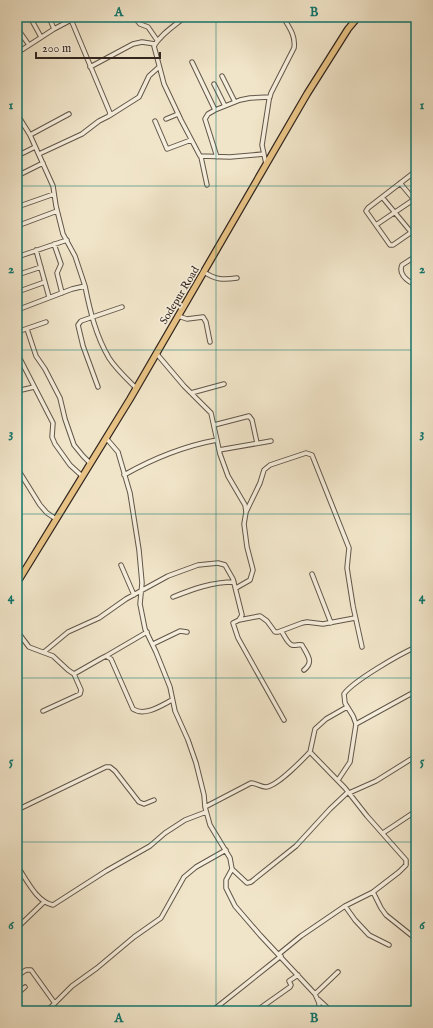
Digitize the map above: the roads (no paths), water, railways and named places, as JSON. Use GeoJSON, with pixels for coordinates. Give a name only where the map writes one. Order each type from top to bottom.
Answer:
{"type":"FeatureCollection","features":[{"type":"Feature","properties":{"kind":"main road","name":"Sodepur Road"},"geometry":{"type":"LineString","coordinates":[[17,583],[136,388],[307,94],[348,28],[358,17]]}},
{"type":"Feature","properties":{"kind":"street"},"geometry":{"type":"LineString","coordinates":[[30,17],[41,37]]}},
{"type":"Feature","properties":{"kind":"street"},"geometry":{"type":"LineString","coordinates":[[49,17],[54,29]]}},
{"type":"Feature","properties":{"kind":"street"},"geometry":{"type":"LineString","coordinates":[[17,52],[54,29],[77,17]]}},
{"type":"Feature","properties":{"kind":"street"},"geometry":{"type":"LineString","coordinates":[[134,17],[140,24],[148,27],[156,42]]}},
{"type":"Feature","properties":{"kind":"street"},"geometry":{"type":"LineString","coordinates":[[185,17],[156,42],[154,46],[164,84],[191,140],[201,157],[206,185]]}},
{"type":"Feature","properties":{"kind":"street"},"geometry":{"type":"LineString","coordinates":[[266,166],[262,145],[270,97],[294,48],[294,36],[283,17]]}},
{"type":"Feature","properties":{"kind":"street"},"geometry":{"type":"LineString","coordinates":[[70,20],[107,104],[110,114],[109,116]]}},
{"type":"Feature","properties":{"kind":"street"},"geometry":{"type":"LineString","coordinates":[[17,28],[29,45]]}},
{"type":"Feature","properties":{"kind":"street"},"geometry":{"type":"LineString","coordinates":[[90,66],[133,44],[142,42],[156,42]]}},
{"type":"Feature","properties":{"kind":"street"},"geometry":{"type":"LineString","coordinates":[[192,62],[215,110]]}},
{"type":"Feature","properties":{"kind":"street"},"geometry":{"type":"LineString","coordinates":[[39,154],[82,134],[99,121],[139,97],[149,76],[159,68]]}},
{"type":"Feature","properties":{"kind":"street"},"geometry":{"type":"LineString","coordinates":[[222,76],[235,102]]}},
{"type":"Feature","properties":{"kind":"street"},"geometry":{"type":"LineString","coordinates":[[214,84],[224,106]]}},
{"type":"Feature","properties":{"kind":"street"},"geometry":{"type":"LineString","coordinates":[[217,156],[205,119],[208,114],[235,102],[250,98],[270,97]]}},
{"type":"Feature","properties":{"kind":"street"},"geometry":{"type":"LineString","coordinates":[[17,114],[30,135],[53,186],[57,212],[63,234],[76,256],[92,317],[110,359],[118,370],[136,388]]}},
{"type":"Feature","properties":{"kind":"street"},"geometry":{"type":"LineString","coordinates":[[30,135],[69,114]]}},
{"type":"Feature","properties":{"kind":"street"},"geometry":{"type":"LineString","coordinates":[[166,119],[178,114]]}},
{"type":"Feature","properties":{"kind":"street"},"geometry":{"type":"LineString","coordinates":[[155,121],[166,149],[191,140]]}},
{"type":"Feature","properties":{"kind":"street"},"geometry":{"type":"LineString","coordinates":[[17,156],[35,146]]}},
{"type":"Feature","properties":{"kind":"street"},"geometry":{"type":"LineString","coordinates":[[201,157],[264,154]]}},
{"type":"Feature","properties":{"kind":"street"},"geometry":{"type":"LineString","coordinates":[[17,176],[43,163]]}},
{"type":"Feature","properties":{"kind":"street"},"geometry":{"type":"LineString","coordinates":[[416,171],[367,210],[376,226],[390,245],[393,245],[416,229]]}},
{"type":"Feature","properties":{"kind":"street"},"geometry":{"type":"LineString","coordinates":[[376,226],[415,200],[400,183]]}},
{"type":"Feature","properties":{"kind":"street"},"geometry":{"type":"LineString","coordinates":[[17,206],[54,194]]}},
{"type":"Feature","properties":{"kind":"street"},"geometry":{"type":"LineString","coordinates":[[382,197],[411,232]]}},
{"type":"Feature","properties":{"kind":"street"},"geometry":{"type":"LineString","coordinates":[[17,226],[57,212]]}},
{"type":"Feature","properties":{"kind":"street"},"geometry":{"type":"LineString","coordinates":[[17,257],[66,240]]}},
{"type":"Feature","properties":{"kind":"street"},"geometry":{"type":"LineString","coordinates":[[54,244],[61,264],[57,273],[62,293]]}},
{"type":"Feature","properties":{"kind":"street"},"geometry":{"type":"LineString","coordinates":[[36,250],[50,297]]}},
{"type":"Feature","properties":{"kind":"street"},"geometry":{"type":"LineString","coordinates":[[416,256],[402,265],[401,269],[401,273],[410,282],[416,280]]}},
{"type":"Feature","properties":{"kind":"street"},"geometry":{"type":"LineString","coordinates":[[17,275],[41,267]]}},
{"type":"Feature","properties":{"kind":"street"},"geometry":{"type":"LineString","coordinates":[[204,272],[212,278],[225,280],[237,278]]}},
{"type":"Feature","properties":{"kind":"street"},"geometry":{"type":"LineString","coordinates":[[17,292],[45,282]]}},
{"type":"Feature","properties":{"kind":"street"},"geometry":{"type":"LineString","coordinates":[[17,310],[50,297],[85,286]]}},
{"type":"Feature","properties":{"kind":"street"},"geometry":{"type":"LineString","coordinates":[[98,387],[83,346],[78,325],[82,321],[122,307]]}},
{"type":"Feature","properties":{"kind":"street"},"geometry":{"type":"LineString","coordinates":[[178,316],[187,319],[203,317],[206,322],[210,342]]}},
{"type":"Feature","properties":{"kind":"street"},"geometry":{"type":"LineString","coordinates":[[17,332],[46,322]]}},
{"type":"Feature","properties":{"kind":"street"},"geometry":{"type":"LineString","coordinates":[[26,329],[39,360],[60,398],[65,419],[74,445],[90,463]]}},
{"type":"Feature","properties":{"kind":"street"},"geometry":{"type":"LineString","coordinates":[[17,352],[53,423],[52,437],[55,444],[70,465],[82,476]]}},
{"type":"Feature","properties":{"kind":"street"},"geometry":{"type":"LineString","coordinates":[[156,353],[184,386],[211,413],[217,440],[228,476],[245,505],[246,512]]}},
{"type":"Feature","properties":{"kind":"street"},"geometry":{"type":"LineString","coordinates":[[191,393],[224,384]]}},
{"type":"Feature","properties":{"kind":"street"},"geometry":{"type":"LineString","coordinates":[[17,391],[34,387]]}},
{"type":"Feature","properties":{"kind":"street"},"geometry":{"type":"LineString","coordinates":[[214,425],[249,416],[252,420],[258,443]]}},
{"type":"Feature","properties":{"kind":"street"},"geometry":{"type":"LineString","coordinates":[[106,438],[118,452],[130,493],[142,583],[140,604],[147,632],[170,687],[175,711],[196,762],[210,825],[226,850],[230,858],[232,869],[247,883],[251,882],[296,846],[330,809],[348,793],[376,781],[416,756]]}},
{"type":"Feature","properties":{"kind":"street"},"geometry":{"type":"LineString","coordinates":[[124,475],[144,464],[186,447],[217,440]]}},
{"type":"Feature","properties":{"kind":"street"},"geometry":{"type":"LineString","coordinates":[[220,450],[271,440]]}},
{"type":"Feature","properties":{"kind":"street"},"geometry":{"type":"LineString","coordinates":[[236,588],[250,580],[253,570],[247,546],[244,524],[246,512],[260,483],[264,470],[270,465],[306,453],[311,455],[349,548],[347,568],[362,647]]}},
{"type":"Feature","properties":{"kind":"street"},"geometry":{"type":"LineString","coordinates":[[17,468],[40,505],[47,513],[56,519]]}},
{"type":"Feature","properties":{"kind":"street"},"geometry":{"type":"LineString","coordinates":[[44,652],[68,632],[99,618],[116,605],[168,576],[198,564],[218,563],[225,565],[230,571],[236,588],[242,615],[239,620]]}},
{"type":"Feature","properties":{"kind":"street"},"geometry":{"type":"LineString","coordinates":[[122,565],[134,595]]}},
{"type":"Feature","properties":{"kind":"street"},"geometry":{"type":"LineString","coordinates":[[312,574],[331,623]]}},
{"type":"Feature","properties":{"kind":"street"},"geometry":{"type":"LineString","coordinates":[[173,597],[207,585],[220,582],[234,582]]}},
{"type":"Feature","properties":{"kind":"street"},"geometry":{"type":"LineString","coordinates":[[284,720],[238,638],[233,623],[239,620],[260,616],[267,621],[275,632],[282,632],[307,622],[323,624],[356,618]]}},
{"type":"Feature","properties":{"kind":"street"},"geometry":{"type":"LineString","coordinates":[[17,631],[29,647],[53,656],[74,674],[80,687],[81,692],[76,697],[43,711]]}},
{"type":"Feature","properties":{"kind":"street"},"geometry":{"type":"LineString","coordinates":[[153,644],[180,631],[187,632]]}},
{"type":"Feature","properties":{"kind":"street"},"geometry":{"type":"LineString","coordinates":[[74,674],[147,632]]}},
{"type":"Feature","properties":{"kind":"street"},"geometry":{"type":"LineString","coordinates":[[282,632],[290,645],[302,645],[310,664],[304,670]]}},
{"type":"Feature","properties":{"kind":"street"},"geometry":{"type":"LineString","coordinates":[[338,780],[350,762],[356,724],[345,703],[344,694],[347,689],[405,652],[416,647]]}},
{"type":"Feature","properties":{"kind":"street"},"geometry":{"type":"LineString","coordinates":[[106,656],[111,659],[114,664],[133,709],[143,712],[172,700]]}},
{"type":"Feature","properties":{"kind":"street"},"geometry":{"type":"LineString","coordinates":[[356,724],[416,691]]}},
{"type":"Feature","properties":{"kind":"street"},"geometry":{"type":"LineString","coordinates":[[205,807],[251,783],[270,786],[291,772],[310,752],[315,729],[326,719],[348,707]]}},
{"type":"Feature","properties":{"kind":"street"},"geometry":{"type":"LineString","coordinates":[[212,1011],[280,955],[300,936],[345,906],[373,892],[406,865],[406,860],[367,816],[338,780],[310,752]]}},
{"type":"Feature","properties":{"kind":"street"},"geometry":{"type":"LineString","coordinates":[[17,810],[106,767],[110,767],[115,771],[139,802],[144,804],[154,800]]}},
{"type":"Feature","properties":{"kind":"street"},"geometry":{"type":"LineString","coordinates":[[383,833],[416,811]]}},
{"type":"Feature","properties":{"kind":"street"},"geometry":{"type":"LineString","coordinates":[[17,866],[38,896],[44,902],[53,904],[150,846],[165,833],[185,820],[206,812]]}},
{"type":"Feature","properties":{"kind":"street"},"geometry":{"type":"LineString","coordinates":[[47,1011],[54,1002],[72,986],[97,968],[134,937],[161,918],[184,877],[196,867],[226,850]]}},
{"type":"Feature","properties":{"kind":"street"},"geometry":{"type":"LineString","coordinates":[[232,869],[226,880],[226,888],[235,906],[331,1011]]}},
{"type":"Feature","properties":{"kind":"street"},"geometry":{"type":"LineString","coordinates":[[373,892],[386,915],[416,939]]}},
{"type":"Feature","properties":{"kind":"street"},"geometry":{"type":"LineString","coordinates":[[17,928],[44,902]]}},
{"type":"Feature","properties":{"kind":"street"},"geometry":{"type":"LineString","coordinates":[[345,906],[355,920],[369,935],[389,945]]}},
{"type":"Feature","properties":{"kind":"street"},"geometry":{"type":"LineString","coordinates":[[17,976],[26,970],[31,970],[54,1002]]}},
{"type":"Feature","properties":{"kind":"street"},"geometry":{"type":"LineString","coordinates":[[316,996],[338,972]]}},
{"type":"Feature","properties":{"kind":"street"},"geometry":{"type":"LineString","coordinates":[[256,1011],[290,987],[291,985],[289,981],[298,975]]}},
{"type":"Feature","properties":{"kind":"street"},"geometry":{"type":"LineString","coordinates":[[17,994],[25,987]]}},
{"type":"Feature","properties":{"kind":"street"},"geometry":{"type":"LineString","coordinates":[[316,996],[319,1003],[319,1011]]}}]}
